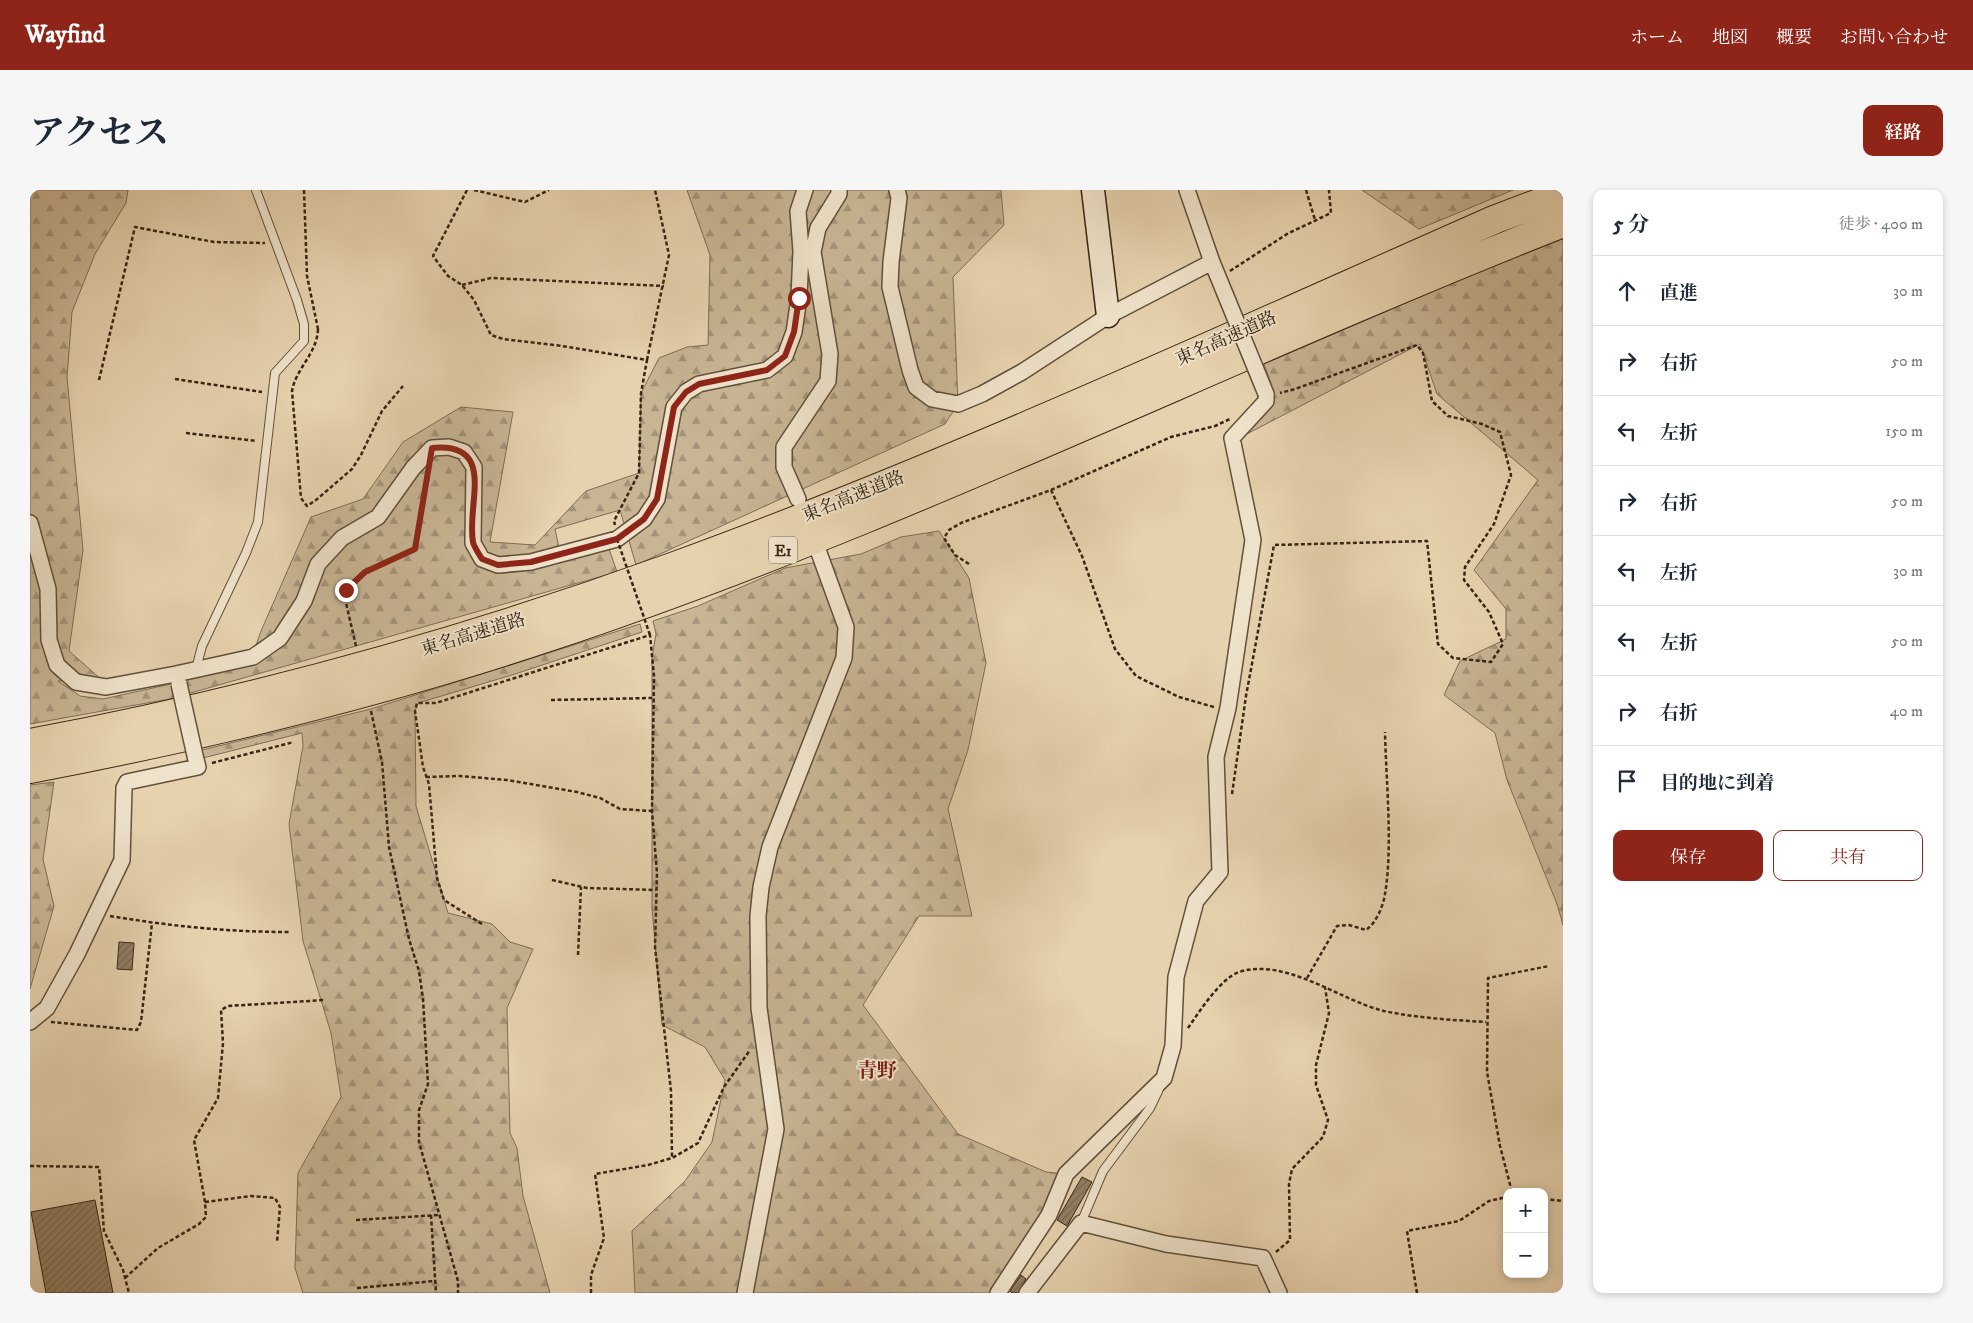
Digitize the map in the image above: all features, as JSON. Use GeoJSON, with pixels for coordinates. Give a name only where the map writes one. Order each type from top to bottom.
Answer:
{"type":"FeatureCollection","features":[{"type":"Feature","properties":{"kind":"highway","name":"東名高速道路"},"geometry":{"type":"LineString","coordinates":[[30,743],[134,723],[285,688],[410,653],[673,567],[870,490],[1059,411],[1496,219],[1563,194]]}},
{"type":"Feature","properties":{"kind":"highway","name":"東名高速道路"},"geometry":{"type":"LineString","coordinates":[[30,768],[140,748],[282,714],[418,677],[554,636],[680,591],[880,512],[1563,222]]}},
{"type":"Feature","properties":{"kind":"street"},"geometry":{"type":"LineString","coordinates":[[30,523],[48,589],[49,640],[57,664],[76,682],[106,687],[177,679],[196,669],[253,657],[280,638],[304,601],[318,564],[342,538],[378,517],[413,468],[432,448],[449,447],[464,452],[474,467],[473,543],[482,559],[498,565],[531,562],[617,539],[644,519],[657,499],[674,407],[686,392],[699,384],[767,370],[785,356],[794,332],[799,298],[801,251],[798,211],[805,190]]}},
{"type":"Feature","properties":{"kind":"street"},"geometry":{"type":"LineString","coordinates":[[798,499],[784,467],[784,447],[828,381],[830,354],[812,252],[818,228],[839,194],[839,190]]}},
{"type":"Feature","properties":{"kind":"street"},"geometry":{"type":"LineString","coordinates":[[897,190],[899,198],[891,262],[890,287],[910,370],[916,386],[932,399],[958,404],[982,394],[1022,372],[1108,316],[1212,262]]}},
{"type":"Feature","properties":{"kind":"street"},"geometry":{"type":"LineString","coordinates":[[1093,190],[1108,316]]}},
{"type":"Feature","properties":{"kind":"street"},"geometry":{"type":"LineString","coordinates":[[998,1293],[1049,1215],[1066,1174],[1164,1078],[1173,1046],[1176,977],[1196,901],[1220,872],[1216,758],[1227,712],[1253,540],[1232,438],[1266,401],[1266,394],[1218,278],[1187,190]]}},
{"type":"Feature","properties":{"kind":"street"},"geometry":{"type":"LineString","coordinates":[[745,1293],[776,1129],[761,1036],[758,916],[761,887],[770,847],[844,658],[846,628],[818,550]]}},
{"type":"Feature","properties":{"kind":"street"},"geometry":{"type":"LineString","coordinates":[[32,1021],[47,1008],[122,860],[124,788],[127,782],[197,763],[177,679]]}},
{"type":"Feature","properties":{"kind":"street"},"geometry":{"type":"LineString","coordinates":[[1027,1293],[1081,1223],[1166,1244],[1263,1258],[1279,1293]]}},
{"type":"Feature","properties":{"kind":"lane"},"geometry":{"type":"LineString","coordinates":[[196,669],[202,646],[246,553],[258,522],[262,507],[271,394],[275,373],[304,341],[304,324],[256,190]]}},
{"type":"Feature","properties":{"kind":"lane"},"geometry":{"type":"LineString","coordinates":[[1081,1223],[1103,1171],[1150,1108],[1164,1078]]}},
{"type":"Feature","properties":{"kind":"path"},"geometry":{"type":"LineString","coordinates":[[304,190],[307,276],[318,329],[312,354],[294,379],[292,391],[301,498],[307,506],[352,469],[361,455],[382,411],[403,386]]}},
{"type":"Feature","properties":{"kind":"path"},"geometry":{"type":"LineString","coordinates":[[467,190],[433,256],[448,276],[462,285],[474,300],[491,335],[503,339],[562,346],[647,360]]}},
{"type":"Feature","properties":{"kind":"path"},"geometry":{"type":"LineString","coordinates":[[474,190],[525,202],[549,190]]}},
{"type":"Feature","properties":{"kind":"path"},"geometry":{"type":"LineString","coordinates":[[655,190],[669,255],[641,393],[639,473],[614,521],[617,539],[650,635],[653,698],[652,811],[656,890],[656,965],[663,1008],[671,1091],[672,1158]]}},
{"type":"Feature","properties":{"kind":"path"},"geometry":{"type":"LineString","coordinates":[[1306,190],[1314,220]]}},
{"type":"Feature","properties":{"kind":"path"},"geometry":{"type":"LineString","coordinates":[[1218,278],[1287,234],[1332,212],[1329,190]]}},
{"type":"Feature","properties":{"kind":"path"},"geometry":{"type":"LineString","coordinates":[[100,380],[135,227],[214,242],[275,243]]}},
{"type":"Feature","properties":{"kind":"path"},"geometry":{"type":"LineString","coordinates":[[462,285],[491,278],[664,286]]}},
{"type":"Feature","properties":{"kind":"path"},"geometry":{"type":"LineString","coordinates":[[304,341],[318,329]]}},
{"type":"Feature","properties":{"kind":"path"},"geometry":{"type":"LineString","coordinates":[[1231,802],[1246,696],[1274,545],[1427,540],[1438,644],[1453,658],[1491,662],[1503,644],[1489,612],[1464,580],[1465,567],[1494,524],[1511,475],[1500,432],[1482,424],[1448,416],[1432,401],[1423,353],[1417,345],[1295,390],[1266,394]]}},
{"type":"Feature","properties":{"kind":"path"},"geometry":{"type":"LineString","coordinates":[[175,378],[271,394]]}},
{"type":"Feature","properties":{"kind":"path"},"geometry":{"type":"LineString","coordinates":[[969,564],[955,555],[944,538],[949,530],[961,523],[1051,490],[1171,437],[1215,426],[1231,418]]}},
{"type":"Feature","properties":{"kind":"path"},"geometry":{"type":"LineString","coordinates":[[186,433],[267,442]]}},
{"type":"Feature","properties":{"kind":"path"},"geometry":{"type":"LineString","coordinates":[[356,648],[346,603],[346,590],[365,572],[415,549],[432,448]]}},
{"type":"Feature","properties":{"kind":"path"},"geometry":{"type":"LineString","coordinates":[[1051,490],[1082,556],[1115,649],[1136,676],[1179,697],[1227,712]]}},
{"type":"Feature","properties":{"kind":"path"},"geometry":{"type":"LineString","coordinates":[[482,924],[444,900],[437,878],[429,784],[423,767],[415,712],[418,703],[436,703],[650,635]]}},
{"type":"Feature","properties":{"kind":"path"},"geometry":{"type":"LineString","coordinates":[[551,700],[653,698]]}},
{"type":"Feature","properties":{"kind":"path"},"geometry":{"type":"LineString","coordinates":[[371,709],[382,762],[389,847],[420,980],[428,1084],[419,1110],[419,1142],[458,1281],[458,1293]]}},
{"type":"Feature","properties":{"kind":"path"},"geometry":{"type":"LineString","coordinates":[[1308,978],[1337,926],[1349,925],[1366,930],[1373,925],[1385,895],[1388,841],[1385,732]]}},
{"type":"Feature","properties":{"kind":"path"},"geometry":{"type":"LineString","coordinates":[[197,763],[294,742]]}},
{"type":"Feature","properties":{"kind":"path"},"geometry":{"type":"LineString","coordinates":[[426,777],[460,776],[507,780],[577,792],[600,798],[620,809],[652,811]]}},
{"type":"Feature","properties":{"kind":"path"},"geometry":{"type":"LineString","coordinates":[[552,880],[581,887],[608,890],[656,890]]}},
{"type":"Feature","properties":{"kind":"path"},"geometry":{"type":"LineString","coordinates":[[578,955],[581,887]]}},
{"type":"Feature","properties":{"kind":"path"},"geometry":{"type":"LineString","coordinates":[[96,913],[152,923],[234,932],[289,932]]}},
{"type":"Feature","properties":{"kind":"path"},"geometry":{"type":"LineString","coordinates":[[32,1021],[137,1030],[141,1022],[152,923]]}},
{"type":"Feature","properties":{"kind":"path"},"geometry":{"type":"LineString","coordinates":[[1511,1188],[1500,1146],[1486,1072],[1488,978],[1549,966]]}},
{"type":"Feature","properties":{"kind":"path"},"geometry":{"type":"LineString","coordinates":[[1173,1046],[1208,1001],[1238,972],[1258,969],[1308,978],[1325,987],[1383,1010],[1434,1018],[1486,1022]]}},
{"type":"Feature","properties":{"kind":"path"},"geometry":{"type":"LineString","coordinates":[[1263,1258],[1272,1254],[1290,1240],[1289,1184],[1292,1170],[1323,1137],[1328,1120],[1316,1086],[1316,1064],[1328,1013],[1325,987]]}},
{"type":"Feature","properties":{"kind":"path"},"geometry":{"type":"LineString","coordinates":[[125,1278],[158,1248],[199,1224],[206,1216],[194,1140],[218,1098],[223,1043],[221,1010],[235,1005],[289,1004],[325,1000]]}},
{"type":"Feature","properties":{"kind":"path"},"geometry":{"type":"LineString","coordinates":[[591,1293],[592,1275],[604,1238],[595,1174],[648,1165],[672,1158],[698,1143],[724,1087],[761,1036]]}},
{"type":"Feature","properties":{"kind":"path"},"geometry":{"type":"LineString","coordinates":[[30,1166],[99,1167],[104,1230],[125,1278],[129,1293]]}},
{"type":"Feature","properties":{"kind":"path"},"geometry":{"type":"LineString","coordinates":[[205,1202],[251,1196],[275,1198],[280,1207],[277,1242]]}},
{"type":"Feature","properties":{"kind":"path"},"geometry":{"type":"LineString","coordinates":[[1416,1293],[1407,1231],[1460,1221],[1489,1202],[1503,1197]]}},
{"type":"Feature","properties":{"kind":"path"},"geometry":{"type":"LineString","coordinates":[[1548,1199],[1563,1201]]}},
{"type":"Feature","properties":{"kind":"path"},"geometry":{"type":"LineString","coordinates":[[431,1215],[436,1293]]}},
{"type":"Feature","properties":{"kind":"path"},"geometry":{"type":"LineString","coordinates":[[356,1220],[439,1215]]}},
{"type":"Feature","properties":{"kind":"path"},"geometry":{"type":"LineString","coordinates":[[357,1288],[435,1281]]}},
{"type":"Feature","properties":{"kind":"green space"},"geometry":{"type":"Polygon","coordinates":[[[30,190],[128,190],[126,203],[95,254],[72,312],[67,377],[83,550],[69,651],[102,680],[58,681],[80,696],[103,699],[171,684],[175,698],[30,724],[30,190]]]}},
{"type":"Feature","properties":{"kind":"green space"},"geometry":{"type":"Polygon","coordinates":[[[687,190],[1001,190],[1004,225],[953,277],[958,404],[945,424],[636,565],[620,510],[555,529],[562,561],[609,549],[617,572],[187,694],[185,680],[250,663],[261,631],[311,517],[363,499],[403,442],[461,407],[513,412],[490,542],[535,545],[586,491],[639,473],[641,393],[659,358],[687,347],[708,345],[710,255],[687,190]]]}},
{"type":"Feature","properties":{"kind":"green space"},"geometry":{"type":"Polygon","coordinates":[[[1362,190],[1513,190],[1419,229],[1362,190]]]}},
{"type":"Feature","properties":{"kind":"green space"},"geometry":{"type":"Polygon","coordinates":[[[1563,232],[1563,925],[1557,904],[1507,780],[1495,733],[1444,695],[1460,661],[1506,639],[1506,609],[1474,570],[1538,480],[1437,394],[1420,344],[1241,437],[1271,383],[1264,364],[1508,259],[1563,232]]]}},
{"type":"Feature","properties":{"kind":"green space"},"geometry":{"type":"Polygon","coordinates":[[[939,531],[969,578],[986,663],[968,750],[948,809],[972,916],[919,916],[863,1005],[958,1134],[1046,1172],[1066,1174],[999,1293],[635,1293],[632,1231],[685,1181],[712,1142],[725,1080],[705,1047],[662,1025],[652,908],[652,657],[656,634],[653,621],[698,606],[785,568],[861,554],[901,537],[939,531]]]}},
{"type":"Feature","properties":{"kind":"green space"},"geometry":{"type":"Polygon","coordinates":[[[640,624],[642,632],[512,675],[418,703],[415,711],[416,806],[448,913],[492,924],[510,942],[533,949],[507,1008],[510,1133],[517,1148],[523,1196],[550,1293],[303,1293],[295,1268],[298,1173],[341,1097],[331,1033],[303,941],[289,824],[303,746],[302,733],[203,758],[202,750],[371,709],[640,624]]]}},
{"type":"Feature","properties":{"kind":"green space"},"geometry":{"type":"Polygon","coordinates":[[[54,782],[43,859],[54,906],[30,989],[30,785],[54,782]]]}},
{"type":"Feature","properties":{"kind":"building"},"geometry":{"type":"Polygon","coordinates":[[[119,942],[134,943],[132,970],[117,969],[119,942]]]}},
{"type":"Feature","properties":{"kind":"building"},"geometry":{"type":"Polygon","coordinates":[[[1082,1177],[1092,1182],[1067,1226],[1057,1220],[1082,1177]]]}},
{"type":"Feature","properties":{"kind":"building"},"geometry":{"type":"Polygon","coordinates":[[[95,1200],[113,1293],[46,1293],[31,1212],[95,1200]]]}},
{"type":"Feature","properties":{"kind":"building"},"geometry":{"type":"Polygon","coordinates":[[[1021,1275],[1026,1279],[1018,1293],[1012,1293],[1010,1291],[1021,1275]]]}},
{"type":"Feature","properties":{"kind":"district","name":"青野"},"geometry":{"type":"Point","coordinates":[877,1070]}},
{"type":"Feature","properties":{"kind":"route"},"geometry":{"type":"LineString","coordinates":[[346,590],[365,572],[415,549],[432,448],[449,447],[464,452],[474,467],[473,543],[482,559],[498,565],[531,562],[617,539],[644,519],[657,499],[674,407],[686,392],[699,384],[767,370],[785,356],[794,332],[799,298]]}}]}
